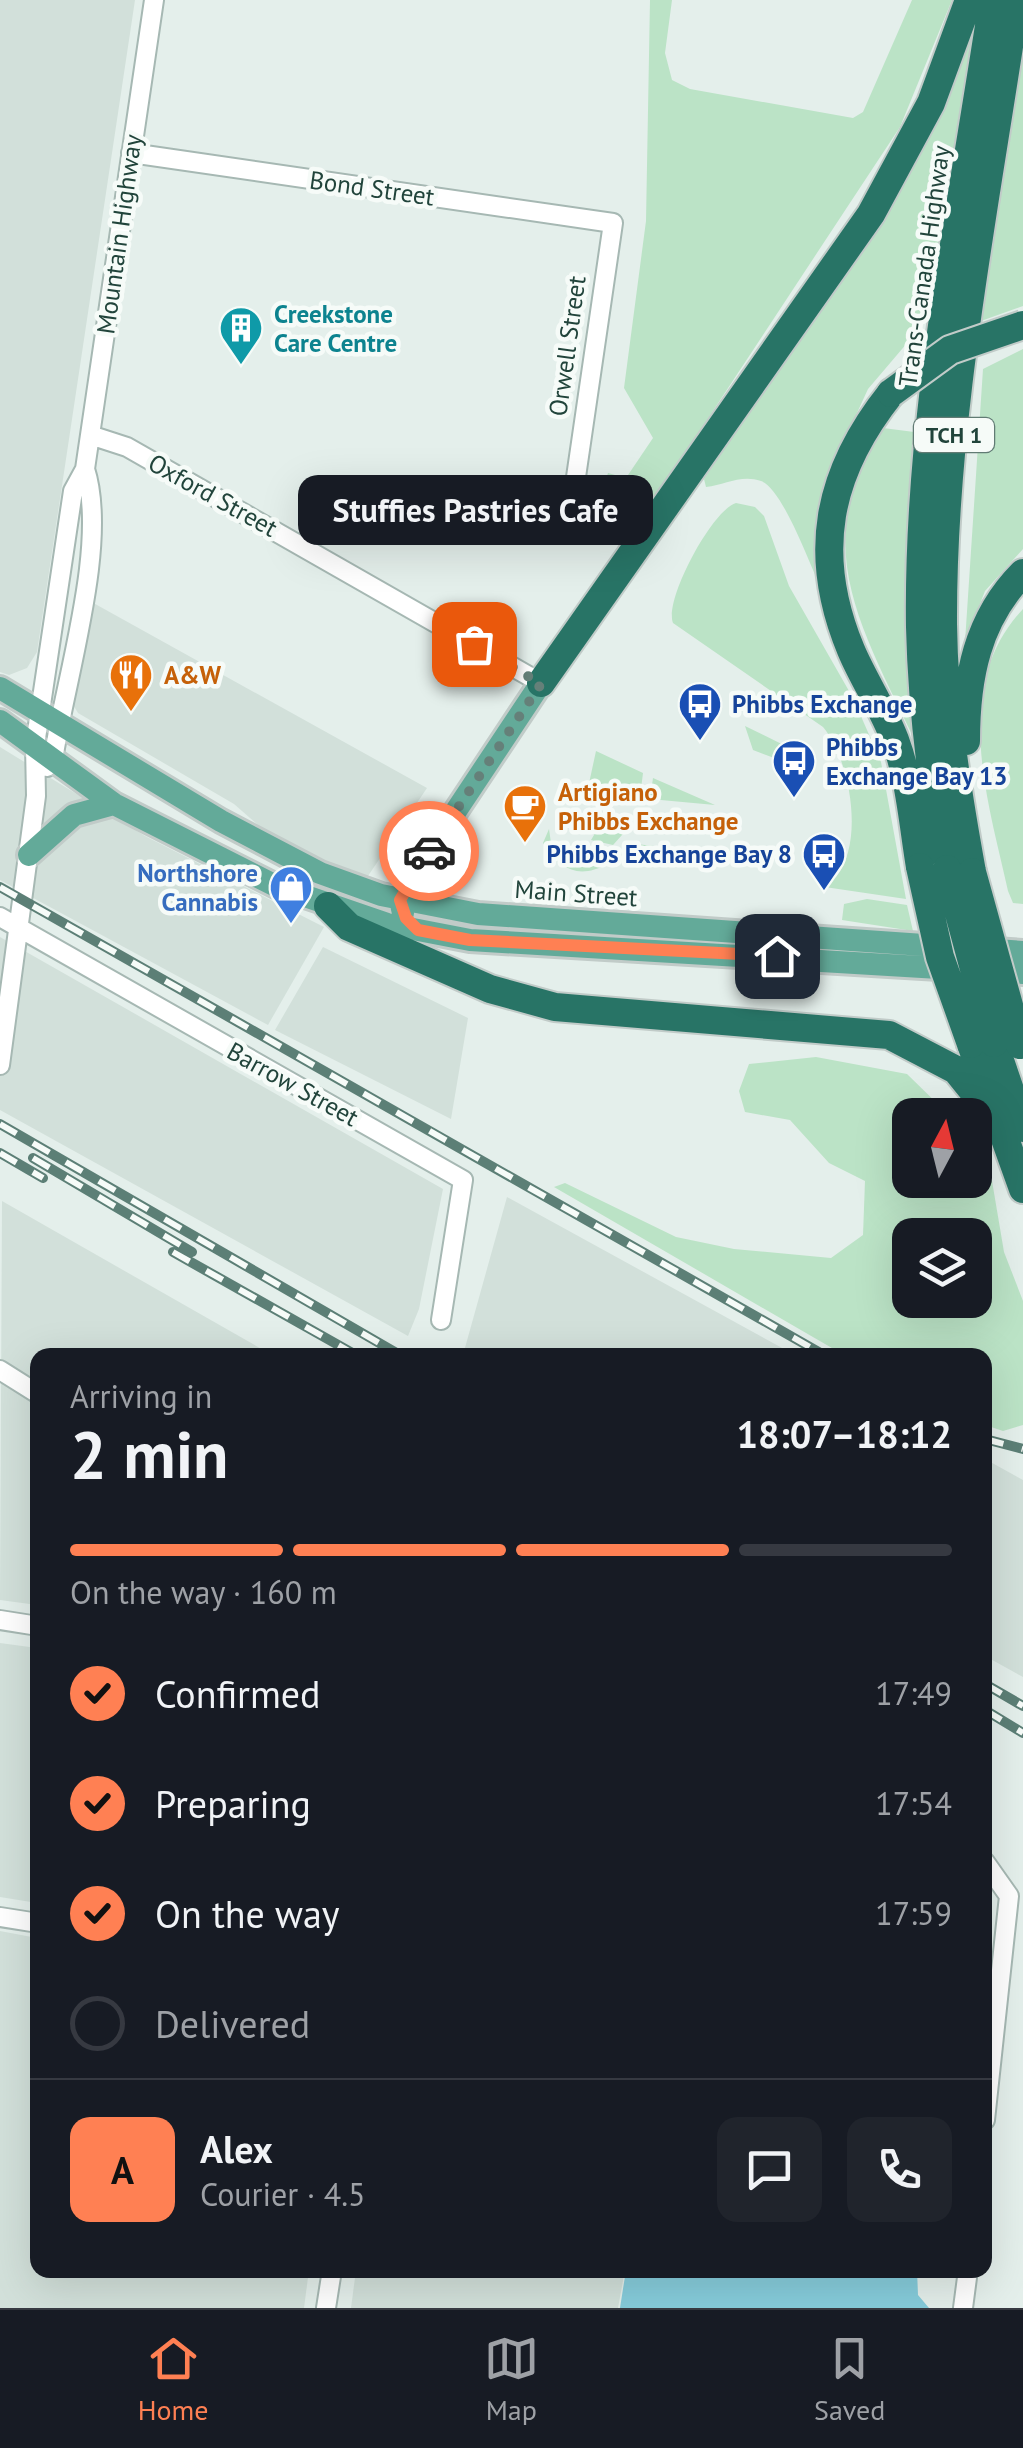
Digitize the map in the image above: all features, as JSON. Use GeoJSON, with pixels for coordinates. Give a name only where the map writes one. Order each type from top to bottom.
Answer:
{"type":"FeatureCollection","features":[{"type":"Feature","properties":{"kind":"highway"},"geometry":{"type":"LineString","coordinates":[[541,684],[871,214],[931,103],[969,0]]}},
{"type":"Feature","properties":{"kind":"highway","name":"Trans-Canada Highway"},"geometry":{"type":"LineString","coordinates":[[993,0],[940,365],[923,532],[923,687],[947,870],[1002,1047],[1023,1189]]}},
{"type":"Feature","properties":{"kind":"highway","name":"Trans-Canada Highway"},"geometry":{"type":"LineString","coordinates":[[947,870],[950,731],[944,563],[953,446],[1016,0]]}},
{"type":"Feature","properties":{"kind":"highway"},"geometry":{"type":"LineString","coordinates":[[947,870],[886,718],[842,628],[829,563],[830,522],[844,467],[891,393],[950,350],[1023,325]]}},
{"type":"Feature","properties":{"kind":"highway"},"geometry":{"type":"LineString","coordinates":[[1002,1047],[940,957],[972,666],[988,620],[1023,573]]}},
{"type":"Feature","properties":{"kind":"highway"},"geometry":{"type":"LineString","coordinates":[[328,906],[349,927],[490,989],[555,1008],[889,1035],[956,1070],[1012,1128]]}},
{"type":"Feature","properties":{"kind":"main road"},"geometry":{"type":"LineString","coordinates":[[418,930],[406,918],[400,900],[541,684]]}},
{"type":"Feature","properties":{"kind":"main road","name":"Main Street"},"geometry":{"type":"LineString","coordinates":[[0,688],[170,793],[273,849],[349,885],[400,900],[478,914],[1023,952]]}},
{"type":"Feature","properties":{"kind":"main road","name":"Main Street"},"geometry":{"type":"LineString","coordinates":[[0,721],[114,804],[276,886],[328,906],[418,930],[487,942],[1023,973]]}},
{"type":"Feature","properties":{"kind":"main road"},"geometry":{"type":"LineString","coordinates":[[29,854],[74,815],[114,804]]}},
{"type":"Feature","properties":{"kind":"street","name":"Mountain Highway"},"geometry":{"type":"LineString","coordinates":[[0,1066],[38,780],[50,717],[85,585],[93,495],[84,469],[154,0]]}},
{"type":"Feature","properties":{"kind":"street","name":"Bond Street"},"geometry":{"type":"LineString","coordinates":[[131,153],[613,223]]}},
{"type":"Feature","properties":{"kind":"street","name":"Orwell Street"},"geometry":{"type":"LineString","coordinates":[[576,477],[613,223]]}},
{"type":"Feature","properties":{"kind":"street","name":"Oxford Street"},"geometry":{"type":"LineString","coordinates":[[90,435],[127,447],[541,684]]}},
{"type":"Feature","properties":{"kind":"street","name":"Barrow Street"},"geometry":{"type":"LineString","coordinates":[[0,917],[464,1180],[441,1320]]}},
{"type":"Feature","properties":{"kind":"street"},"geometry":{"type":"LineString","coordinates":[[0,1370],[30,1389]]}},
{"type":"Feature","properties":{"kind":"street"},"geometry":{"type":"LineString","coordinates":[[0,1620],[30,1625]]}},
{"type":"Feature","properties":{"kind":"street"},"geometry":{"type":"LineString","coordinates":[[992,1872],[1009,1896],[992,2055]]}},
{"type":"Feature","properties":{"kind":"street"},"geometry":{"type":"LineString","coordinates":[[0,1917],[30,1922]]}},
{"type":"Feature","properties":{"kind":"street"},"geometry":{"type":"LineString","coordinates":[[326,2308],[331,2278]]}},
{"type":"Feature","properties":{"kind":"street"},"geometry":{"type":"LineString","coordinates":[[964,2308],[967,2278]]}},
{"type":"Feature","properties":{"kind":"shaded area"},"geometry":{"type":"Polygon","coordinates":[[[0,0],[135,0],[37,652],[27,668],[9,675],[0,672],[0,0]]]}},
{"type":"Feature","properties":{"kind":"shaded area"},"geometry":{"type":"Polygon","coordinates":[[[88,600],[427,788],[368,876],[334,865],[259,826],[234,804],[78,713],[72,703],[88,600]]]}},
{"type":"Feature","properties":{"kind":"shaded area"},"geometry":{"type":"Polygon","coordinates":[[[0,747],[145,836],[324,927],[268,1025],[0,880],[0,747]]]}},
{"type":"Feature","properties":{"kind":"shaded area"},"geometry":{"type":"Polygon","coordinates":[[[0,937],[443,1189],[419,1309],[408,1336],[0,1110],[0,937]]]}},
{"type":"Feature","properties":{"kind":"shaded area"},"geometry":{"type":"Polygon","coordinates":[[[323,947],[468,1018],[451,1119],[275,1030],[323,947]]]}},
{"type":"Feature","properties":{"kind":"shaded area"},"geometry":{"type":"Polygon","coordinates":[[[507,1197],[782,1348],[465,1348],[507,1197]]]}},
{"type":"Feature","properties":{"kind":"shaded area"},"geometry":{"type":"Polygon","coordinates":[[[2,1201],[260,1348],[30,1348],[30,1604],[0,1600],[2,1201]]]}},
{"type":"Feature","properties":{"kind":"shaded area"},"geometry":{"type":"Polygon","coordinates":[[[992,1463],[1023,1480],[1023,1677],[992,1660],[992,1463]]]}},
{"type":"Feature","properties":{"kind":"shaded area"},"geometry":{"type":"Polygon","coordinates":[[[0,1643],[30,1647],[30,1902],[0,1897],[0,1643]]]}},
{"type":"Feature","properties":{"kind":"shaded area"},"geometry":{"type":"Polygon","coordinates":[[[0,1931],[30,1937],[30,2278],[308,2278],[304,2308],[0,2308],[0,1931]]]}},
{"type":"Feature","properties":{"kind":"shaded area"},"geometry":{"type":"Polygon","coordinates":[[[355,2278],[624,2278],[618,2308],[351,2308],[355,2278]]]}},
{"type":"Feature","properties":{"kind":"green space"},"geometry":{"type":"Polygon","coordinates":[[[650,0],[672,0],[665,53],[672,80],[690,89],[853,118],[863,112],[912,0],[952,0],[900,127],[672,473],[641,511],[617,517],[598,503],[608,473],[626,478],[653,438],[624,388],[646,221],[650,0]]]}},
{"type":"Feature","properties":{"kind":"green space"},"geometry":{"type":"Polygon","coordinates":[[[970,27],[981,29],[942,302],[868,389],[834,463],[826,599],[788,515],[770,487],[747,479],[706,487],[704,479],[898,190],[940,111],[970,27]]]}},
{"type":"Feature","properties":{"kind":"green space"},"geometry":{"type":"Polygon","coordinates":[[[1023,35],[1023,306],[981,321],[1023,35]]]}},
{"type":"Feature","properties":{"kind":"green space"},"geometry":{"type":"Polygon","coordinates":[[[1023,349],[1023,549],[985,591],[965,642],[983,369],[1023,349]]]}},
{"type":"Feature","properties":{"kind":"green space"},"geometry":{"type":"Polygon","coordinates":[[[883,428],[922,433],[916,743],[862,625],[845,549],[848,511],[860,470],[883,428]]]}},
{"type":"Feature","properties":{"kind":"green space"},"geometry":{"type":"Polygon","coordinates":[[[736,503],[755,507],[764,516],[789,586],[853,698],[881,762],[906,899],[818,886],[836,877],[845,862],[852,823],[847,779],[832,741],[823,727],[673,623],[676,596],[692,557],[715,521],[736,503]]]}},
{"type":"Feature","properties":{"kind":"green space"},"geometry":{"type":"Polygon","coordinates":[[[1023,609],[1023,904],[1013,903],[1008,891],[992,819],[981,745],[981,708],[987,673],[1001,639],[1023,609]]]}},
{"type":"Feature","properties":{"kind":"green space"},"geometry":{"type":"Polygon","coordinates":[[[745,726],[810,758],[815,768],[809,771],[753,750],[745,726]]]}},
{"type":"Feature","properties":{"kind":"green space"},"geometry":{"type":"Polygon","coordinates":[[[596,751],[643,773],[640,797],[588,788],[596,751]]]}},
{"type":"Feature","properties":{"kind":"green space"},"geometry":{"type":"Polygon","coordinates":[[[653,778],[715,805],[650,799],[653,778]]]}},
{"type":"Feature","properties":{"kind":"green space"},"geometry":{"type":"Polygon","coordinates":[[[631,825],[613,845],[591,840],[597,830],[631,825]]]}},
{"type":"Feature","properties":{"kind":"green space"},"geometry":{"type":"Polygon","coordinates":[[[549,829],[551,843],[572,863],[608,864],[588,871],[564,866],[543,843],[549,829]]]}},
{"type":"Feature","properties":{"kind":"green space"},"geometry":{"type":"Polygon","coordinates":[[[636,844],[743,853],[741,859],[632,848],[636,844]]]}},
{"type":"Feature","properties":{"kind":"green space"},"geometry":{"type":"Polygon","coordinates":[[[867,899],[907,905],[913,931],[842,920],[844,904],[867,899]]]}},
{"type":"Feature","properties":{"kind":"green space"},"geometry":{"type":"Polygon","coordinates":[[[816,1057],[907,1074],[932,1098],[892,1098],[892,1198],[992,1198],[992,1181],[1004,1252],[1023,1301],[1023,1425],[1003,1431],[992,1427],[992,1348],[832,1348],[554,1187],[565,1183],[676,1237],[734,1249],[831,1258],[863,1235],[865,1181],[829,1163],[790,1120],[745,1112],[739,1091],[749,1064],[816,1057]]]}},
{"type":"Feature","properties":{"kind":"water"},"geometry":{"type":"Polygon","coordinates":[[[625,2278],[917,2278],[918,2295],[929,2308],[620,2308],[625,2278]]]}},
{"type":"Feature","properties":{"kind":"railway"},"geometry":{"type":"LineString","coordinates":[[0,887],[812,1348]]}},
{"type":"Feature","properties":{"kind":"railway"},"geometry":{"type":"LineString","coordinates":[[0,1124],[388,1348]]}},
{"type":"Feature","properties":{"kind":"railway"},"geometry":{"type":"LineString","coordinates":[[0,1153],[43,1178]]}},
{"type":"Feature","properties":{"kind":"railway"},"geometry":{"type":"LineString","coordinates":[[33,1158],[192,1252]]}},
{"type":"Feature","properties":{"kind":"railway"},"geometry":{"type":"LineString","coordinates":[[173,1252],[344,1348]]}},
{"type":"Feature","properties":{"kind":"railway"},"geometry":{"type":"LineString","coordinates":[[992,1441],[1023,1449]]}},
{"type":"Feature","properties":{"kind":"railway"},"geometry":{"type":"LineString","coordinates":[[992,1688],[1023,1706]]}},
{"type":"Feature","properties":{"kind":"railway"},"geometry":{"type":"LineString","coordinates":[[992,1714],[1023,1733]]}},
{"type":"Feature","properties":{"kind":"way so far"},"geometry":{"type":"LineString","coordinates":[[429,851],[541,684],[474,644]]}},
{"type":"Feature","properties":{"kind":"place","name":"Creekstone Care Centre"},"geometry":{"type":"Point","coordinates":[241,366]}},
{"type":"Feature","properties":{"kind":"place","name":"Stuffies Pastries Cafe"},"geometry":{"type":"Point","coordinates":[474,644]}},
{"type":"Feature","properties":{"kind":"place","name":"A&W"},"geometry":{"type":"Point","coordinates":[131,713]}},
{"type":"Feature","properties":{"kind":"place","name":"Phibbs Exchange"},"geometry":{"type":"Point","coordinates":[700,742]}},
{"type":"Feature","properties":{"kind":"place","name":"Phibbs Exchange Bay 13"},"geometry":{"type":"Point","coordinates":[794,799]}},
{"type":"Feature","properties":{"kind":"place","name":"Artigiano Phibbs Exchange"},"geometry":{"type":"Point","coordinates":[525,844]}},
{"type":"Feature","properties":{"kind":"place","name":"Phibbs Exchange Bay 8"},"geometry":{"type":"Point","coordinates":[824,892]}},
{"type":"Feature","properties":{"kind":"place","name":"Northshore Cannabis"},"geometry":{"type":"Point","coordinates":[291,925]}},
{"type":"Feature","properties":{"kind":"route"},"geometry":{"type":"LineString","coordinates":[[429,851],[400,900],[400,908],[418,930],[470,940],[536,945],[777,956]]}}]}
